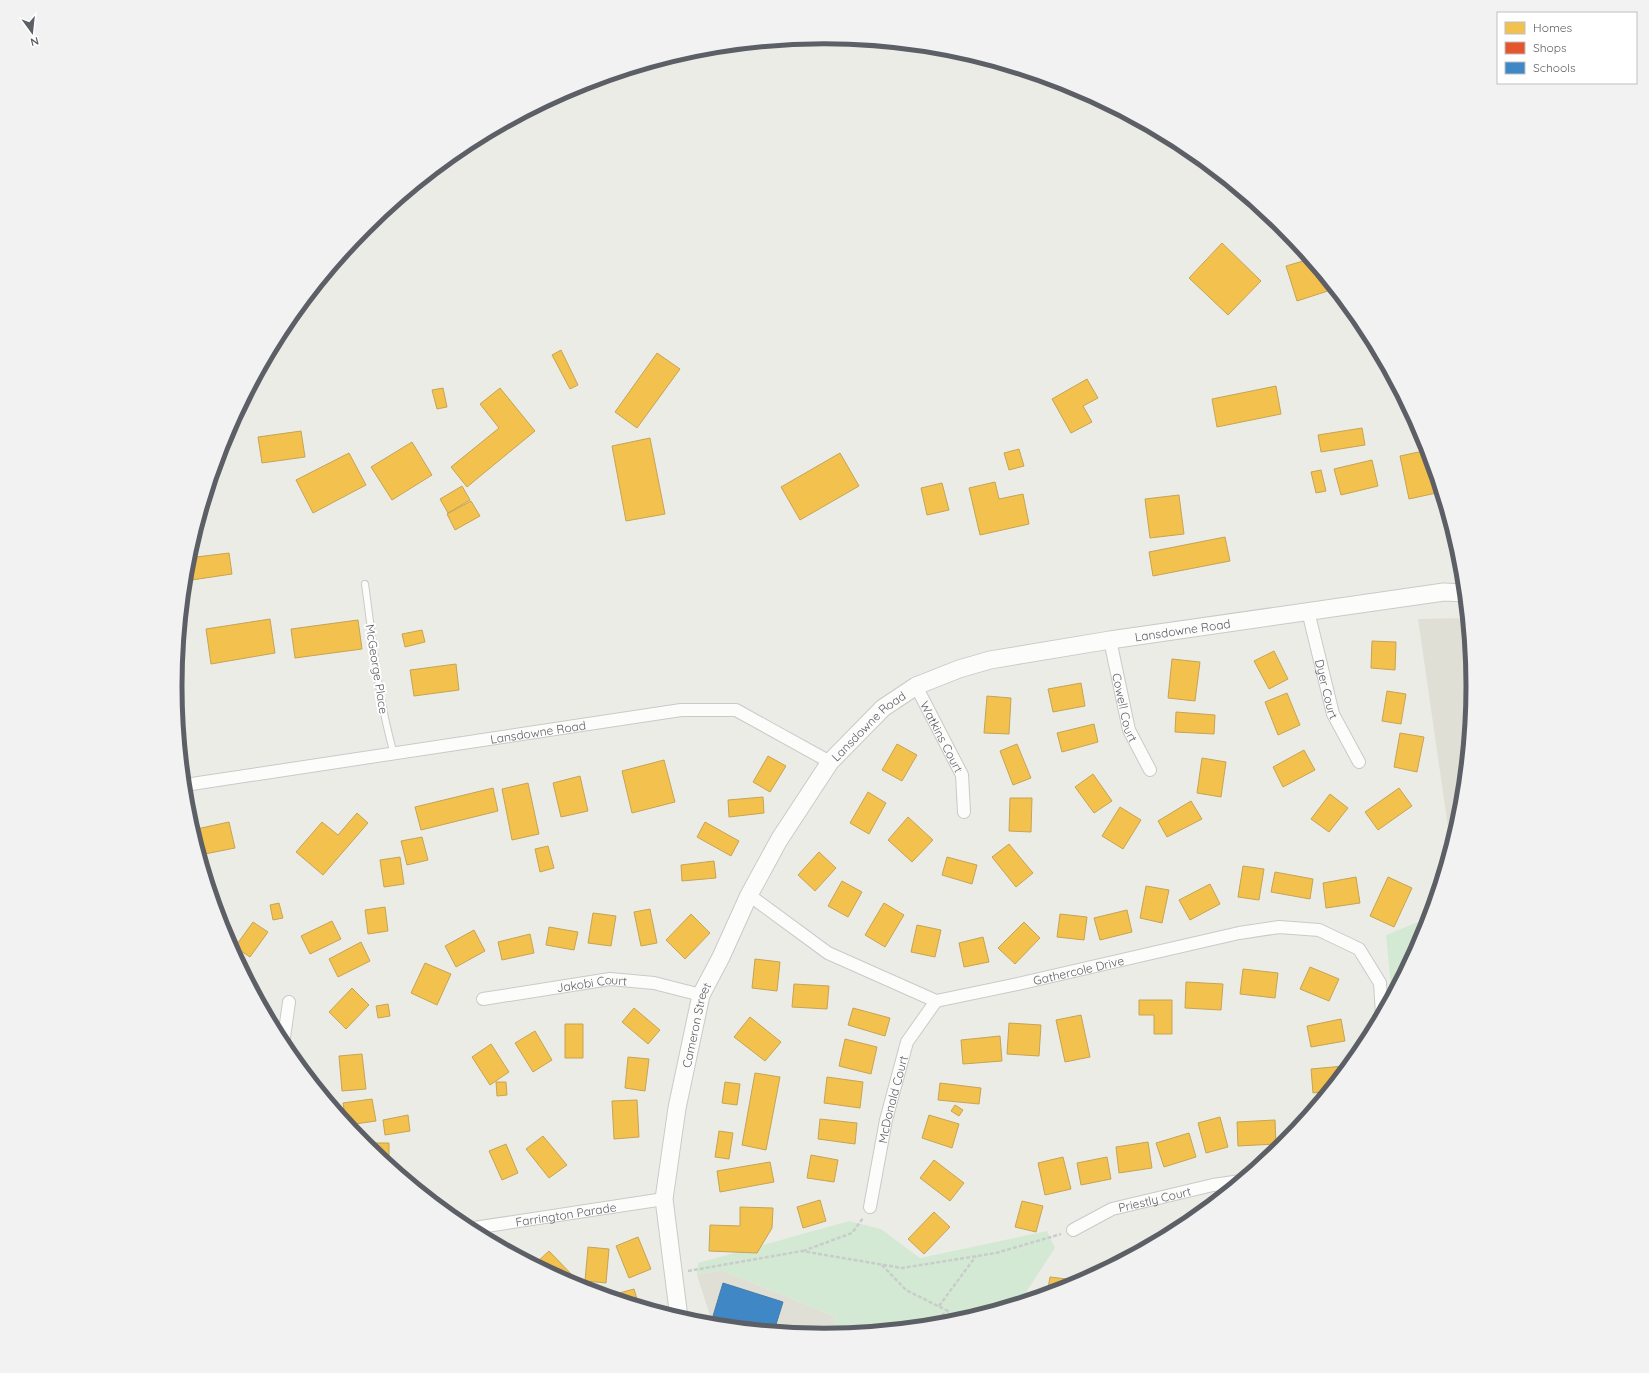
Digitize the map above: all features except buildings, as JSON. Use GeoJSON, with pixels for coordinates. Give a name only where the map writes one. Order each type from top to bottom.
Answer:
{"type":"FeatureCollection","features":[{"type":"Feature","properties":{"kind":"street","name":"Lansdowne Road"},"geometry":{"type":"LineString","coordinates":[[189,784],[681,710],[736,710],[830,762],[883,708],[916,686],[959,669],[990,660],[1110,640],[1308,611],[1444,592],[1460,593]]}},
{"type":"Feature","properties":{"kind":"street","name":"Dyer Court"},"geometry":{"type":"LineString","coordinates":[[1308,611],[1333,714],[1359,762]]}},
{"type":"Feature","properties":{"kind":"street","name":"Cowell Court"},"geometry":{"type":"LineString","coordinates":[[1110,640],[1129,730],[1150,770]]}},
{"type":"Feature","properties":{"kind":"street","name":"Watkins Court"},"geometry":{"type":"LineString","coordinates":[[916,686],[962,775],[964,812]]}},
{"type":"Feature","properties":{"kind":"street","name":"Cameron Street"},"geometry":{"type":"LineString","coordinates":[[678,1312],[664,1199],[677,1108],[701,995],[749,895],[779,840],[830,762]]}},
{"type":"Feature","properties":{"kind":"street"},"geometry":{"type":"LineString","coordinates":[[749,895],[828,953],[936,1000]]}},
{"type":"Feature","properties":{"kind":"street","name":"Gathercole Drive"},"geometry":{"type":"LineString","coordinates":[[936,1000],[1013,985],[1238,933],[1279,927],[1319,930],[1359,949],[1380,982],[1382,1007]]}},
{"type":"Feature","properties":{"kind":"street","name":"Jakobi Court"},"geometry":{"type":"LineString","coordinates":[[483,999],[610,979],[654,983],[701,995]]}},
{"type":"Feature","properties":{"kind":"street","name":"McDonald Court"},"geometry":{"type":"LineString","coordinates":[[870,1207],[886,1120],[908,1042],[936,1000]]}},
{"type":"Feature","properties":{"kind":"street"},"geometry":{"type":"LineString","coordinates":[[284,1034],[289,1002]]}},
{"type":"Feature","properties":{"kind":"street","name":"Priestly Court"},"geometry":{"type":"LineString","coordinates":[[1073,1230],[1112,1209],[1213,1185],[1233,1182]]}},
{"type":"Feature","properties":{"kind":"street","name":"Farrington Parade"},"geometry":{"type":"LineString","coordinates":[[477,1227],[664,1199]]}},
{"type":"Feature","properties":{"kind":"lane","name":"McGeorge Place"},"geometry":{"type":"LineString","coordinates":[[365,584],[380,690],[387,731],[394,754]]}},
{"type":"Feature","properties":{"kind":"path"},"geometry":{"type":"LineString","coordinates":[[673,1273],[802,1251],[852,1233],[870,1207]]}},
{"type":"Feature","properties":{"kind":"path"},"geometry":{"type":"LineString","coordinates":[[802,1251],[902,1268],[996,1253],[1073,1230]]}},
{"type":"Feature","properties":{"kind":"path"},"geometry":{"type":"LineString","coordinates":[[939,1306],[976,1256]]}},
{"type":"Feature","properties":{"kind":"path"},"geometry":{"type":"LineString","coordinates":[[881,1265],[906,1290],[948,1311],[950,1317]]}},
{"type":"Feature","properties":{"kind":"path"},"geometry":{"type":"LineString","coordinates":[[936,1319],[948,1311]]}},
{"type":"Feature","properties":{"kind":"shaded area"},"geometry":{"type":"Polygon","coordinates":[[[1463,618],[1467,686],[1466,729],[1462,770],[1449,836],[1418,619],[1463,618]]]}},
{"type":"Feature","properties":{"kind":"shaded area"},"geometry":{"type":"Polygon","coordinates":[[[721,1270],[834,1316],[836,1329],[782,1328],[711,1319],[697,1275],[721,1270]]]}},
{"type":"Feature","properties":{"kind":"green space"},"geometry":{"type":"Polygon","coordinates":[[[1423,920],[1401,971],[1391,989],[1386,935],[1423,920]]]}},
{"type":"Feature","properties":{"kind":"green space"},"geometry":{"type":"Polygon","coordinates":[[[849,1221],[881,1229],[920,1258],[1047,1231],[1055,1248],[1023,1298],[950,1317],[908,1324],[867,1328],[836,1329],[834,1316],[721,1270],[697,1275],[698,1263],[849,1221]]]}}]}
